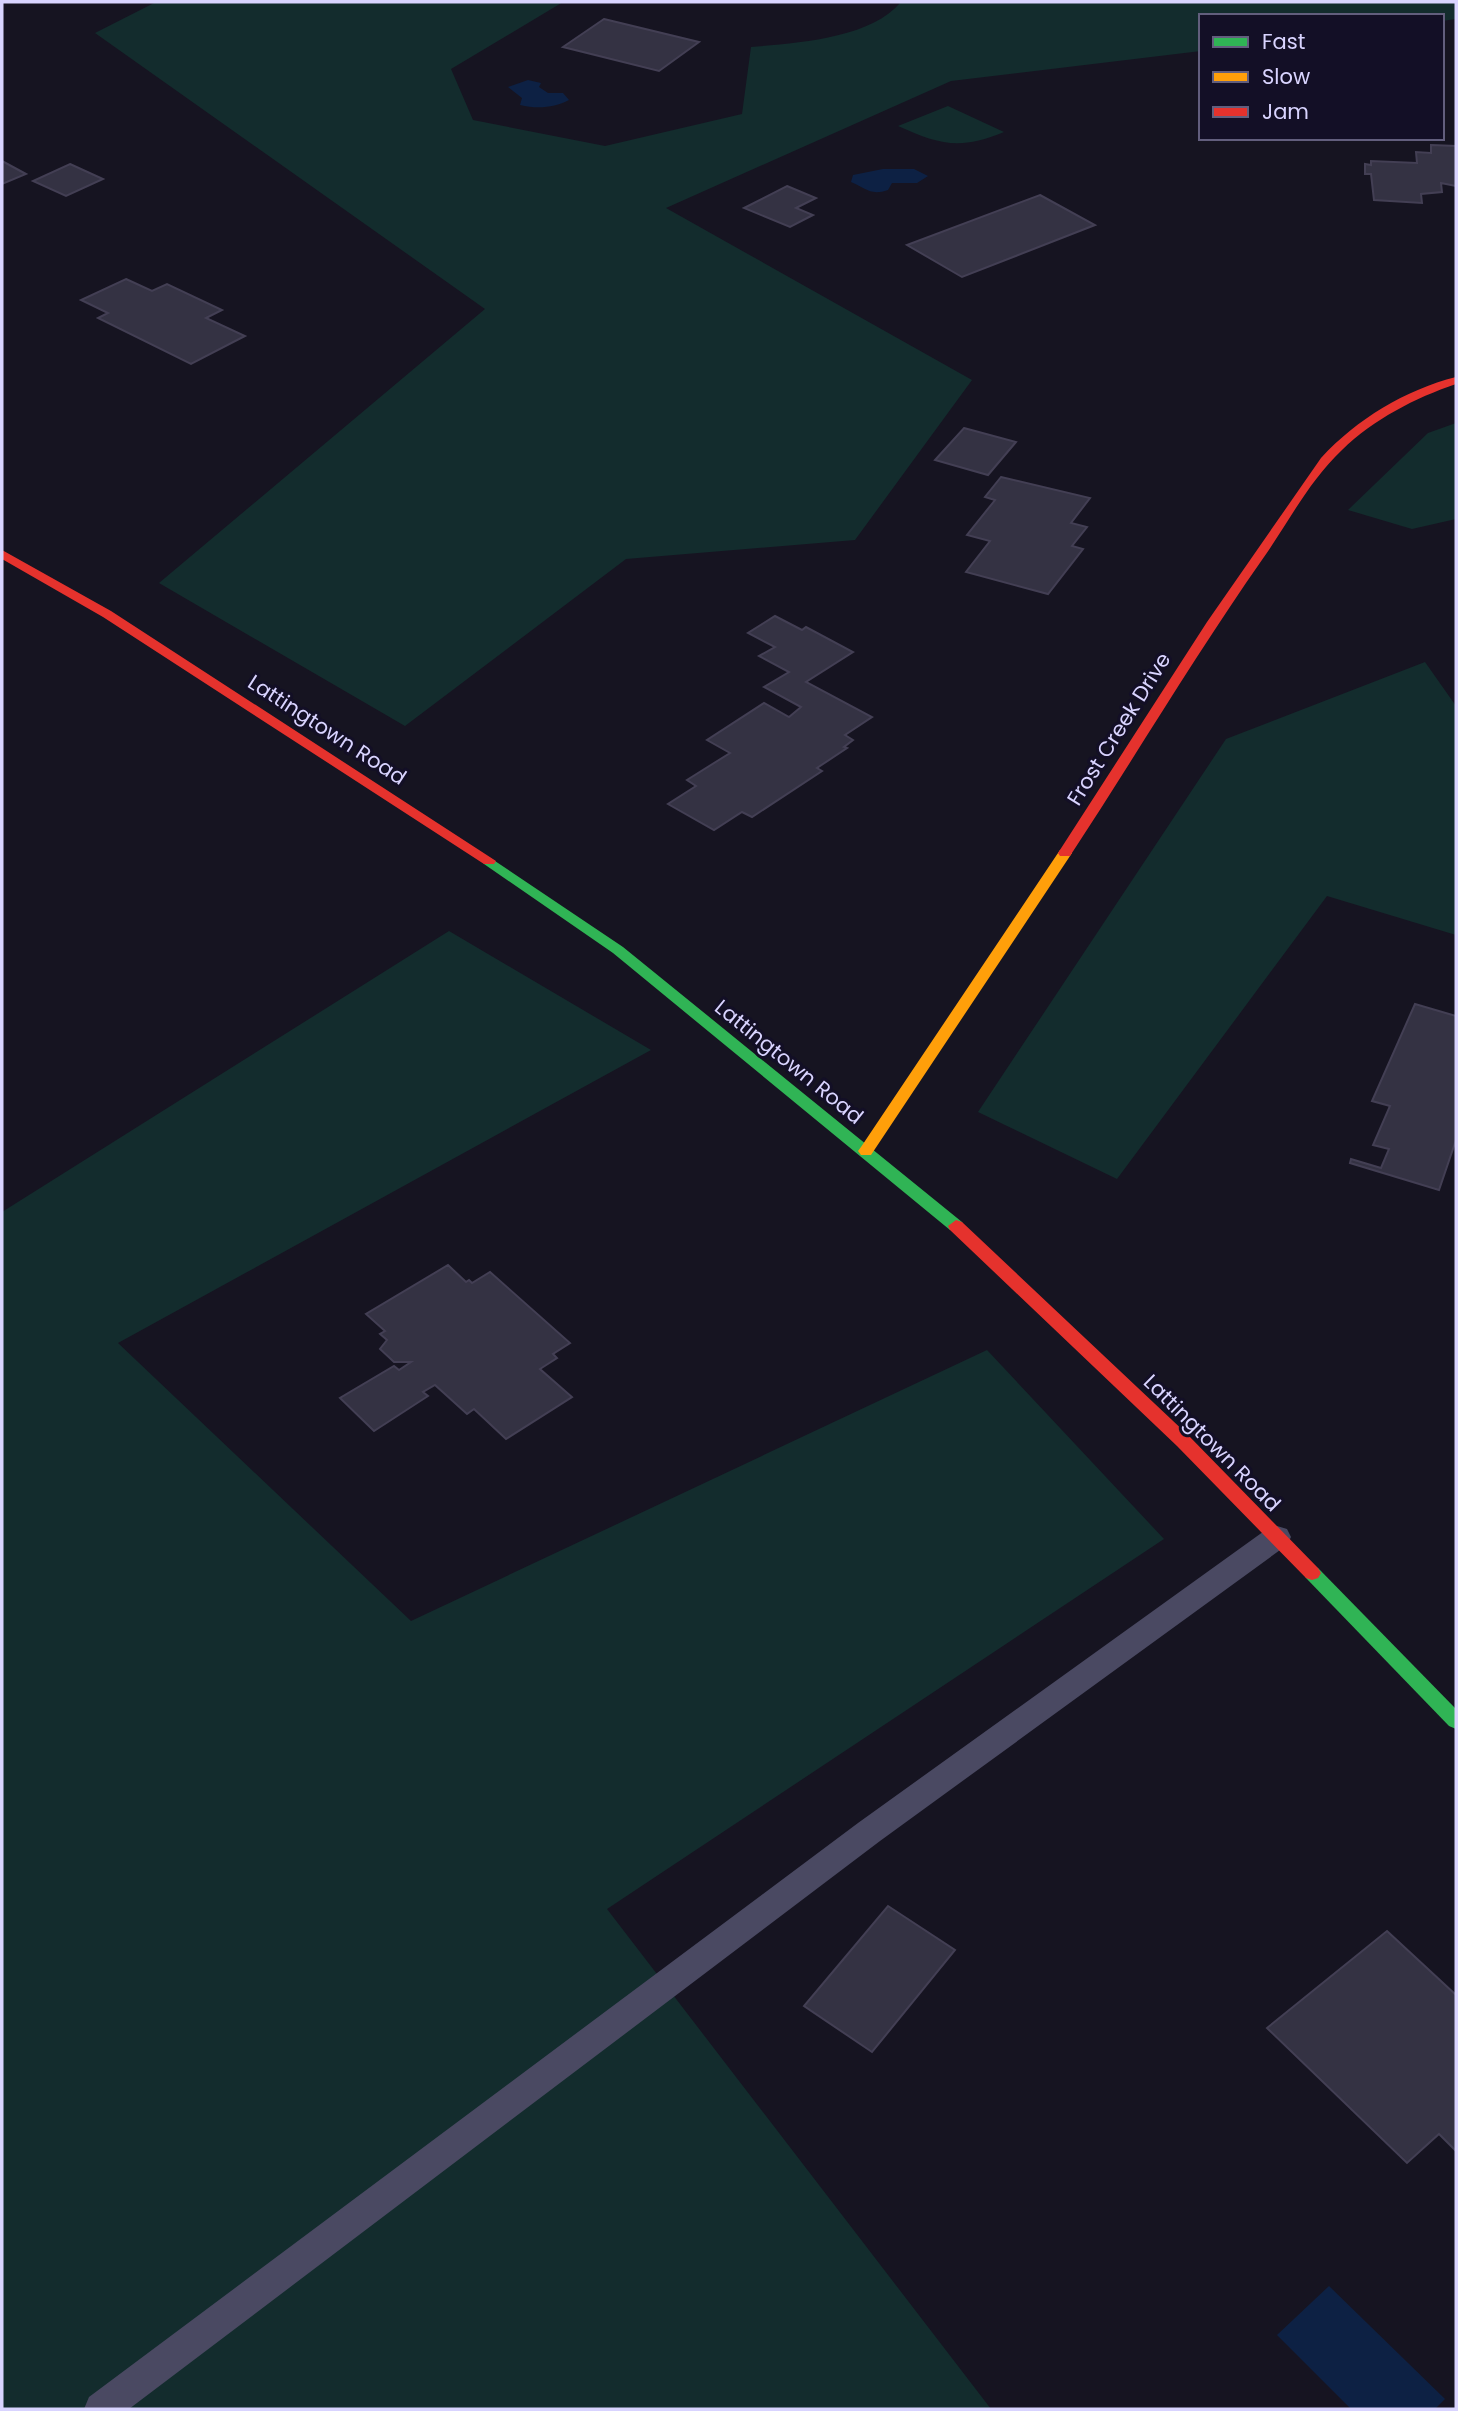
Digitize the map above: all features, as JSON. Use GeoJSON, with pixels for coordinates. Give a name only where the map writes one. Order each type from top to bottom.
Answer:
{"type":"FeatureCollection","features":[{"type":"Feature","properties":{"kind":"street","name":"Frost Creek Drive"},"geometry":{"type":"LineString","coordinates":[[866,1151],[1020,925],[1212,621],[1311,480],[1347,438],[1385,411],[1426,390],[1456,380]]}},
{"type":"Feature","properties":{"kind":"street","name":"Lattingtown Road"},"geometry":{"type":"LineString","coordinates":[[2,554],[107,614],[434,824],[618,950],[943,1213],[1183,1441],[1456,1721]]}},
{"type":"Feature","properties":{"kind":"lane"},"geometry":{"type":"LineString","coordinates":[[101,2409],[869,1832],[1277,1537]]}},
{"type":"Feature","properties":{"kind":"green space"},"geometry":{"type":"Polygon","coordinates":[[[156,2],[563,2],[451,69],[473,120],[605,146],[742,114],[751,47],[810,41],[852,31],[888,14],[901,2],[1456,2],[1456,19],[1444,21],[1444,14],[1199,14],[1199,51],[951,81],[666,208],[972,380],[855,540],[626,559],[405,726],[159,583],[485,309],[95,33],[156,2]]]}},
{"type":"Feature","properties":{"kind":"green space"},"geometry":{"type":"Polygon","coordinates":[[[948,106],[1004,132],[975,141],[950,143],[898,126],[948,106]]]}},
{"type":"Feature","properties":{"kind":"green space"},"geometry":{"type":"Polygon","coordinates":[[[1456,423],[1456,519],[1412,529],[1348,510],[1428,433],[1456,423]]]}},
{"type":"Feature","properties":{"kind":"green space"},"geometry":{"type":"Polygon","coordinates":[[[1425,662],[1456,706],[1456,935],[1327,896],[1117,1179],[978,1112],[1226,739],[1425,662]]]}},
{"type":"Feature","properties":{"kind":"green space"},"geometry":{"type":"Polygon","coordinates":[[[449,931],[651,1050],[118,1343],[411,1621],[987,1350],[1164,1539],[607,1909],[991,2409],[2,2409],[2,1212],[449,931]]]}},
{"type":"Feature","properties":{"kind":"water"},"geometry":{"type":"Polygon","coordinates":[[[528,80],[541,83],[539,87],[548,93],[563,93],[569,100],[545,107],[520,105],[522,98],[508,87],[528,80]]]}},
{"type":"Feature","properties":{"kind":"water"},"geometry":{"type":"Polygon","coordinates":[[[883,169],[914,169],[928,176],[917,183],[892,183],[888,190],[877,192],[851,182],[853,175],[883,169]]]}},
{"type":"Feature","properties":{"kind":"water"},"geometry":{"type":"Polygon","coordinates":[[[1329,2286],[1445,2399],[1435,2409],[1351,2409],[1277,2335],[1329,2286]]]}},
{"type":"Feature","properties":{"kind":"building"},"geometry":{"type":"Polygon","coordinates":[[[604,19],[699,42],[659,71],[563,47],[604,19]]]}},
{"type":"Feature","properties":{"kind":"building"},"geometry":{"type":"Polygon","coordinates":[[[1431,145],[1456,146],[1456,186],[1441,183],[1442,192],[1421,194],[1422,203],[1374,200],[1371,174],[1365,174],[1365,164],[1371,165],[1371,161],[1417,163],[1416,152],[1431,153],[1431,145]]]}},
{"type":"Feature","properties":{"kind":"building"},"geometry":{"type":"Polygon","coordinates":[[[2,161],[26,174],[2,184],[2,161]]]}},
{"type":"Feature","properties":{"kind":"building"},"geometry":{"type":"Polygon","coordinates":[[[70,164],[103,179],[66,196],[33,181],[70,164]]]}},
{"type":"Feature","properties":{"kind":"building"},"geometry":{"type":"Polygon","coordinates":[[[787,186],[816,198],[796,208],[813,215],[790,227],[744,208],[787,186]]]}},
{"type":"Feature","properties":{"kind":"building"},"geometry":{"type":"Polygon","coordinates":[[[1040,195],[1095,225],[962,277],[907,245],[1040,195]]]}},
{"type":"Feature","properties":{"kind":"building"},"geometry":{"type":"Polygon","coordinates":[[[126,279],[152,291],[167,284],[222,310],[206,318],[245,336],[191,364],[98,318],[108,313],[81,300],[126,279]]]}},
{"type":"Feature","properties":{"kind":"building"},"geometry":{"type":"Polygon","coordinates":[[[964,428],[1016,442],[988,475],[935,460],[964,428]]]}},
{"type":"Feature","properties":{"kind":"building"},"geometry":{"type":"Polygon","coordinates":[[[1001,477],[1090,498],[1071,523],[1087,527],[1072,546],[1083,549],[1048,594],[966,572],[990,541],[967,535],[995,500],[985,497],[1001,477]]]}},
{"type":"Feature","properties":{"kind":"building"},"geometry":{"type":"Polygon","coordinates":[[[775,616],[802,630],[806,627],[853,652],[806,682],[872,717],[845,735],[853,740],[844,747],[847,748],[817,768],[822,771],[752,817],[742,812],[714,830],[668,804],[696,786],[687,780],[730,753],[707,740],[764,703],[789,717],[801,707],[764,687],[789,672],[759,656],[775,647],[748,633],[775,616]]]}},
{"type":"Feature","properties":{"kind":"building"},"geometry":{"type":"Polygon","coordinates":[[[1415,1004],[1456,1016],[1456,1140],[1439,1190],[1350,1163],[1351,1159],[1381,1168],[1389,1149],[1373,1145],[1390,1106],[1372,1101],[1415,1004]]]}},
{"type":"Feature","properties":{"kind":"building"},"geometry":{"type":"Polygon","coordinates":[[[448,1265],[466,1282],[469,1280],[472,1283],[490,1272],[570,1343],[553,1354],[557,1358],[540,1369],[572,1397],[506,1439],[474,1409],[467,1414],[435,1385],[423,1392],[428,1396],[374,1431],[340,1398],[394,1366],[399,1370],[411,1362],[394,1362],[380,1349],[387,1340],[380,1334],[385,1331],[366,1314],[448,1265]]]}},
{"type":"Feature","properties":{"kind":"building"},"geometry":{"type":"Polygon","coordinates":[[[888,1906],[955,1950],[872,2052],[804,2006],[888,1906]]]}},
{"type":"Feature","properties":{"kind":"building"},"geometry":{"type":"Polygon","coordinates":[[[1387,1931],[1456,1995],[1456,2151],[1439,2134],[1407,2163],[1267,2028],[1387,1931]]]}},
{"type":"Feature","properties":{"kind":"traffic: fast"},"geometry":{"type":"LineString","coordinates":[[489,861],[618,950],[956,1226]]}},
{"type":"Feature","properties":{"kind":"traffic: fast"},"geometry":{"type":"LineString","coordinates":[[1312,1573],[1456,1721]]}},
{"type":"Feature","properties":{"kind":"traffic: slow"},"geometry":{"type":"LineString","coordinates":[[866,1151],[1065,853]]}},
{"type":"Feature","properties":{"kind":"traffic: jam"},"geometry":{"type":"LineString","coordinates":[[1065,853],[1213,622],[1325,461],[1349,437],[1387,411],[1413,396],[1456,380]]}},
{"type":"Feature","properties":{"kind":"traffic: jam"},"geometry":{"type":"LineString","coordinates":[[2,554],[107,614],[489,861]]}},
{"type":"Feature","properties":{"kind":"traffic: jam"},"geometry":{"type":"LineString","coordinates":[[956,1226],[1183,1441],[1312,1573]]}}]}
